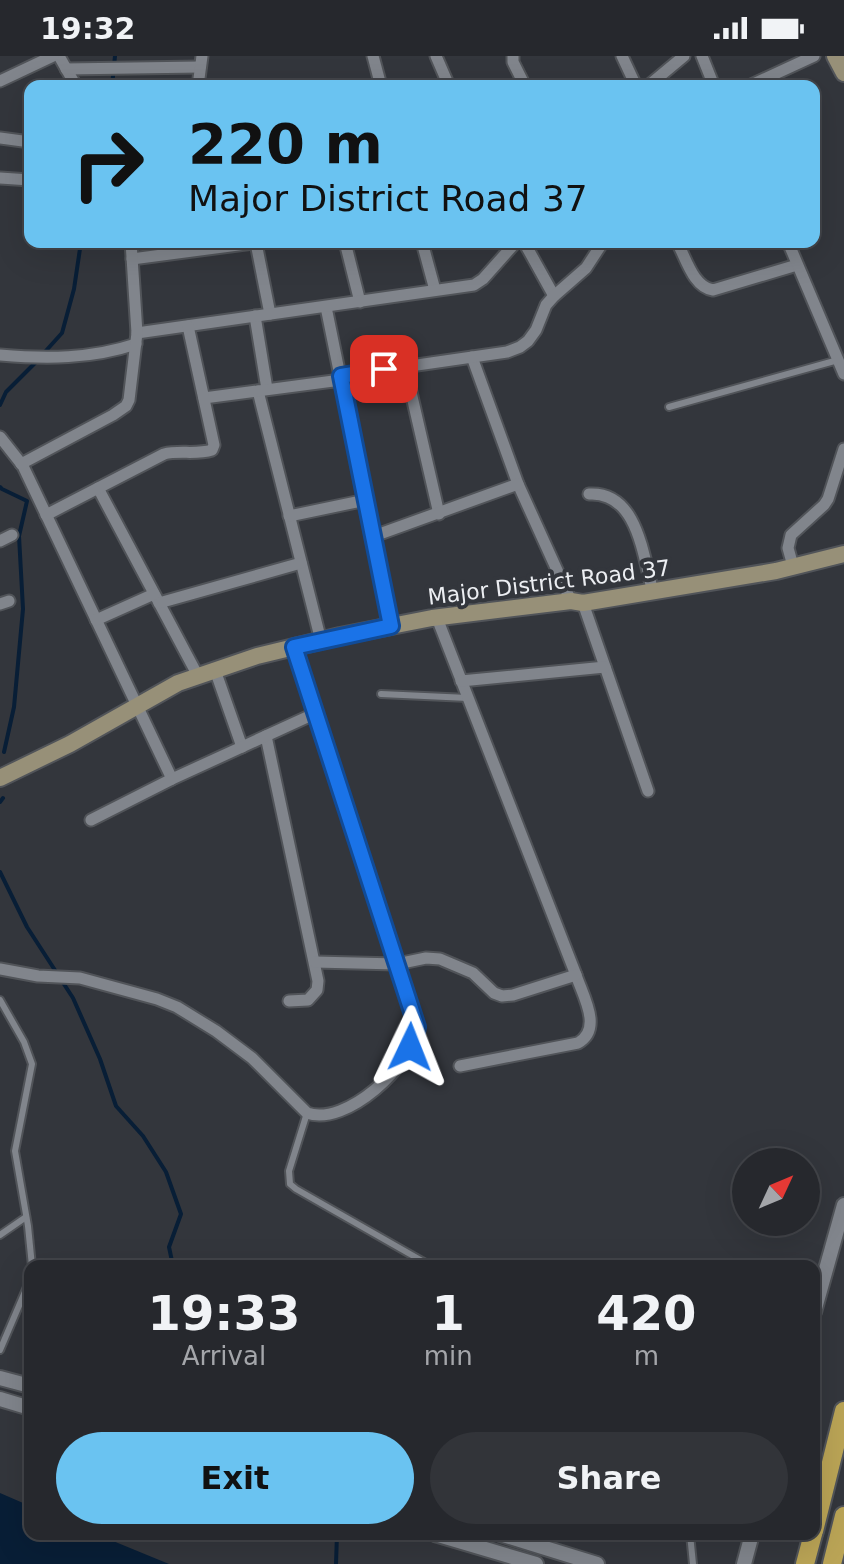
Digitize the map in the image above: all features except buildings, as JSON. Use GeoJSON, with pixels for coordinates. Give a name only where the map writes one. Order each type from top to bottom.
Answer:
{"type":"FeatureCollection","features":[{"type":"Feature","properties":{"kind":"highway"},"geometry":{"type":"LineString","coordinates":[[820,1509],[844,1411]]}},
{"type":"Feature","properties":{"kind":"highway"},"geometry":{"type":"LineString","coordinates":[[832,1564],[844,1516]]}},
{"type":"Feature","properties":{"kind":"highway"},"geometry":{"type":"LineString","coordinates":[[805,1564],[812,1540]]}},
{"type":"Feature","properties":{"kind":"main road"},"geometry":{"type":"LineString","coordinates":[[835,56],[844,73]]}},
{"type":"Feature","properties":{"kind":"main road","name":"Major District Road 37"},"geometry":{"type":"LineString","coordinates":[[0,778],[70,744],[178,683],[257,656],[437,618],[653,592],[844,554]]}},
{"type":"Feature","properties":{"kind":"street"},"geometry":{"type":"LineString","coordinates":[[0,81],[56,56],[72,80]]}},
{"type":"Feature","properties":{"kind":"street"},"geometry":{"type":"LineString","coordinates":[[373,56],[379,80]]}},
{"type":"Feature","properties":{"kind":"street"},"geometry":{"type":"LineString","coordinates":[[436,56],[446,80]]}},
{"type":"Feature","properties":{"kind":"street"},"geometry":{"type":"LineString","coordinates":[[513,56],[522,80]]}},
{"type":"Feature","properties":{"kind":"street"},"geometry":{"type":"LineString","coordinates":[[622,56],[633,80]]}},
{"type":"Feature","properties":{"kind":"street"},"geometry":{"type":"LineString","coordinates":[[655,80],[684,56]]}},
{"type":"Feature","properties":{"kind":"street"},"geometry":{"type":"LineString","coordinates":[[702,56],[712,80]]}},
{"type":"Feature","properties":{"kind":"street"},"geometry":{"type":"LineString","coordinates":[[762,80],[814,56]]}},
{"type":"Feature","properties":{"kind":"street"},"geometry":{"type":"LineString","coordinates":[[66,69],[201,62]]}},
{"type":"Feature","properties":{"kind":"street"},"geometry":{"type":"LineString","coordinates":[[0,144],[0,137],[24,141]]}},
{"type":"Feature","properties":{"kind":"street"},"geometry":{"type":"LineString","coordinates":[[0,178],[24,180]]}},
{"type":"Feature","properties":{"kind":"street"},"geometry":{"type":"LineString","coordinates":[[21,464],[126,406],[131,395],[137,339],[131,248]]}},
{"type":"Feature","properties":{"kind":"street"},"geometry":{"type":"LineString","coordinates":[[132,259],[189,248]]}},
{"type":"Feature","properties":{"kind":"street"},"geometry":{"type":"LineString","coordinates":[[259,248],[270,314]]}},
{"type":"Feature","properties":{"kind":"street"},"geometry":{"type":"LineString","coordinates":[[346,248],[360,302]]}},
{"type":"Feature","properties":{"kind":"street"},"geometry":{"type":"LineString","coordinates":[[424,248],[435,290]]}},
{"type":"Feature","properties":{"kind":"street"},"geometry":{"type":"LineString","coordinates":[[0,355],[69,358],[119,350],[137,339],[188,326],[477,283],[510,248]]}},
{"type":"Feature","properties":{"kind":"street"},"geometry":{"type":"LineString","coordinates":[[527,248],[554,296]]}},
{"type":"Feature","properties":{"kind":"street"},"geometry":{"type":"LineString","coordinates":[[204,398],[507,352],[528,341],[546,305],[586,268],[599,248]]}},
{"type":"Feature","properties":{"kind":"street"},"geometry":{"type":"LineString","coordinates":[[680,248],[698,284],[705,289],[713,290],[797,265]]}},
{"type":"Feature","properties":{"kind":"street"},"geometry":{"type":"LineString","coordinates":[[790,248],[844,374]]}},
{"type":"Feature","properties":{"kind":"street"},"geometry":{"type":"LineString","coordinates":[[326,307],[391,626]]}},
{"type":"Feature","properties":{"kind":"street"},"geometry":{"type":"LineString","coordinates":[[255,316],[262,390],[289,516],[321,641]]}},
{"type":"Feature","properties":{"kind":"street"},"geometry":{"type":"LineString","coordinates":[[46,515],[168,453],[212,450],[214,445],[188,326]]}},
{"type":"Feature","properties":{"kind":"street"},"geometry":{"type":"LineString","coordinates":[[472,357],[518,484],[577,602],[605,667],[648,791]]}},
{"type":"Feature","properties":{"kind":"street"},"geometry":{"type":"LineString","coordinates":[[405,366],[439,514]]}},
{"type":"Feature","properties":{"kind":"street"},"geometry":{"type":"LineString","coordinates":[[0,438],[21,464],[172,779]]}},
{"type":"Feature","properties":{"kind":"street"},"geometry":{"type":"LineString","coordinates":[[793,566],[788,541],[828,499],[844,449]]}},
{"type":"Feature","properties":{"kind":"street"},"geometry":{"type":"LineString","coordinates":[[374,536],[518,484]]}},
{"type":"Feature","properties":{"kind":"street"},"geometry":{"type":"LineString","coordinates":[[98,488],[198,676]]}},
{"type":"Feature","properties":{"kind":"street"},"geometry":{"type":"LineString","coordinates":[[589,494],[609,497],[624,507],[633,520],[653,592]]}},
{"type":"Feature","properties":{"kind":"street"},"geometry":{"type":"LineString","coordinates":[[289,516],[366,500]]}},
{"type":"Feature","properties":{"kind":"street"},"geometry":{"type":"LineString","coordinates":[[96,620],[156,599],[301,563]]}},
{"type":"Feature","properties":{"kind":"street"},"geometry":{"type":"LineString","coordinates":[[437,618],[576,975],[589,1013],[590,1031],[578,1043],[460,1066]]}},
{"type":"Feature","properties":{"kind":"street"},"geometry":{"type":"LineString","coordinates":[[0,969],[38,976],[80,978],[177,1007],[252,1058],[307,1113],[318,1117],[339,1113],[384,1082],[397,1068],[415,1038],[417,1027],[294,647]]}},
{"type":"Feature","properties":{"kind":"street"},"geometry":{"type":"LineString","coordinates":[[461,681],[605,667]]}},
{"type":"Feature","properties":{"kind":"street"},"geometry":{"type":"LineString","coordinates":[[215,670],[242,747]]}},
{"type":"Feature","properties":{"kind":"street"},"geometry":{"type":"LineString","coordinates":[[91,820],[316,713]]}},
{"type":"Feature","properties":{"kind":"street"},"geometry":{"type":"LineString","coordinates":[[266,736],[318,981],[317,990],[308,1000],[289,1001]]}},
{"type":"Feature","properties":{"kind":"street"},"geometry":{"type":"LineString","coordinates":[[315,962],[397,964],[426,958],[440,959],[473,973],[494,993],[502,996],[576,975]]}},
{"type":"Feature","properties":{"kind":"street"},"geometry":{"type":"LineString","coordinates":[[820,1291],[844,1205]]}},
{"type":"Feature","properties":{"kind":"street"},"geometry":{"type":"LineString","coordinates":[[0,1378],[24,1384]]}},
{"type":"Feature","properties":{"kind":"street"},"geometry":{"type":"LineString","coordinates":[[0,1399],[24,1406]]}},
{"type":"Feature","properties":{"kind":"street"},"geometry":{"type":"LineString","coordinates":[[455,1540],[536,1564]]}},
{"type":"Feature","properties":{"kind":"street"},"geometry":{"type":"LineString","coordinates":[[519,1540],[597,1564]]}},
{"type":"Feature","properties":{"kind":"street"},"geometry":{"type":"LineString","coordinates":[[744,1564],[750,1540]]}},
{"type":"Feature","properties":{"kind":"lane"},"geometry":{"type":"LineString","coordinates":[[669,407],[838,360]]}},
{"type":"Feature","properties":{"kind":"lane"},"geometry":{"type":"LineString","coordinates":[[381,694],[468,698]]}},
{"type":"Feature","properties":{"kind":"lane"},"geometry":{"type":"LineString","coordinates":[[0,1000],[24,1042],[32,1064],[15,1151],[33,1260]]}},
{"type":"Feature","properties":{"kind":"lane"},"geometry":{"type":"LineString","coordinates":[[307,1113],[289,1171],[290,1184],[420,1260]]}},
{"type":"Feature","properties":{"kind":"lane"},"geometry":{"type":"LineString","coordinates":[[0,1235],[26,1217]]}},
{"type":"Feature","properties":{"kind":"lane"},"geometry":{"type":"LineString","coordinates":[[0,1350],[24,1294]]}},
{"type":"Feature","properties":{"kind":"lane"},"geometry":{"type":"LineString","coordinates":[[691,1540],[693,1564]]}},
{"type":"Feature","properties":{"kind":"water"},"geometry":{"type":"Polygon","coordinates":[[[0,1493],[24,1503],[24,1540],[111,1540],[169,1564],[0,1564],[0,1493]]]}},
{"type":"Feature","properties":{"kind":"waterway"},"geometry":{"type":"LineString","coordinates":[[113,80],[115,56]]}},
{"type":"Feature","properties":{"kind":"waterway"},"geometry":{"type":"LineString","coordinates":[[43,354],[62,333],[74,289],[80,248]]}},
{"type":"Feature","properties":{"kind":"waterway"},"geometry":{"type":"LineString","coordinates":[[0,405],[6,392],[37,361]]}},
{"type":"Feature","properties":{"kind":"waterway"},"geometry":{"type":"LineString","coordinates":[[0,487],[27,501],[19,536],[23,609],[14,707],[4,752]]}},
{"type":"Feature","properties":{"kind":"waterway"},"geometry":{"type":"LineString","coordinates":[[0,802],[3,798]]}},
{"type":"Feature","properties":{"kind":"waterway"},"geometry":{"type":"LineString","coordinates":[[0,872],[27,927],[73,998],[100,1059],[116,1106],[143,1136],[166,1172],[181,1214],[169,1247],[172,1260]]}},
{"type":"Feature","properties":{"kind":"waterway"},"geometry":{"type":"LineString","coordinates":[[336,1564],[337,1540]]}},
{"type":"Feature","properties":{"kind":"route"},"geometry":{"type":"LineString","coordinates":[[384,369],[341,376],[391,626],[294,647],[417,1027],[410,1047]]}}]}
